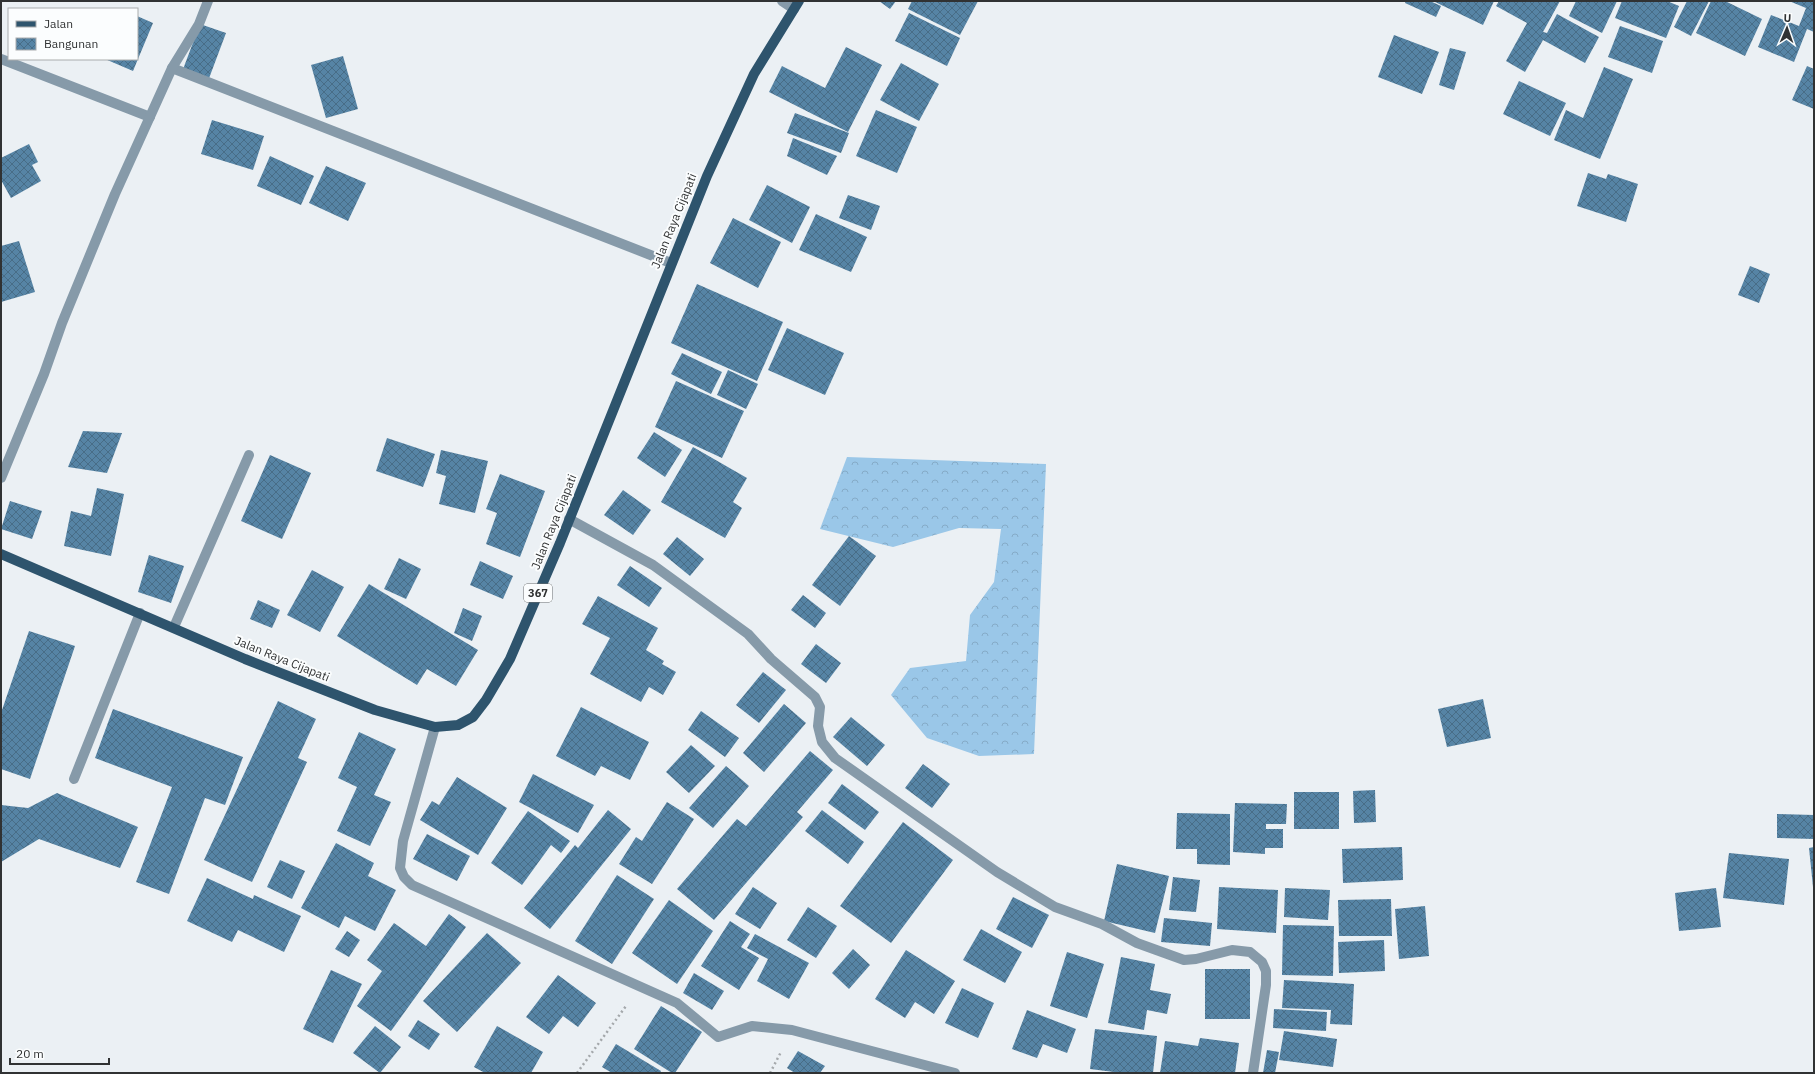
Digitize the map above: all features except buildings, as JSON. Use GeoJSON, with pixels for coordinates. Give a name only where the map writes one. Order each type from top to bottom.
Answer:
{"type":"FeatureCollection","features":[{"type":"Feature","properties":{"kind":"main road","name":"Jalan Raya Cijapati"},"geometry":{"type":"LineString","coordinates":[[1,554],[174,627],[245,659],[375,710],[436,727],[449,727],[473,717],[486,700],[510,659],[569,519],[707,176],[754,74],[796,5]]}},
{"type":"Feature","properties":{"kind":"street"},"geometry":{"type":"LineString","coordinates":[[1,478],[115,194],[172,68],[199,24],[208,1]]}},
{"type":"Feature","properties":{"kind":"street"},"geometry":{"type":"LineString","coordinates":[[782,1],[796,5]]}},
{"type":"Feature","properties":{"kind":"street"},"geometry":{"type":"LineString","coordinates":[[1,59],[150,116]]}},
{"type":"Feature","properties":{"kind":"street"},"geometry":{"type":"LineString","coordinates":[[172,68],[671,263]]}},
{"type":"Feature","properties":{"kind":"street"},"geometry":{"type":"LineString","coordinates":[[174,627],[249,455]]}},
{"type":"Feature","properties":{"kind":"street"},"geometry":{"type":"LineString","coordinates":[[569,519],[653,565],[748,634],[771,659],[815,697],[820,707],[818,726],[822,742],[835,758],[997,872],[1055,907],[1102,924],[1137,943],[1184,960],[1196,960],[1232,950],[1250,952],[1262,962],[1266,971],[1266,985],[1253,1073]]}},
{"type":"Feature","properties":{"kind":"street"},"geometry":{"type":"LineString","coordinates":[[74,779],[140,613]]}},
{"type":"Feature","properties":{"kind":"street"},"geometry":{"type":"LineString","coordinates":[[436,727],[403,841],[400,868],[404,877],[412,885],[677,1004],[718,1037],[752,1026],[792,1030],[955,1073]]}},
{"type":"Feature","properties":{"kind":"path"},"geometry":{"type":"LineString","coordinates":[[576,1073],[640,987]]}},
{"type":"Feature","properties":{"kind":"green space"},"geometry":{"type":"Polygon","coordinates":[[[847,457],[1046,464],[1034,754],[979,756],[927,738],[891,695],[910,668],[966,661],[970,615],[994,582],[1001,529],[959,528],[893,547],[820,529],[847,457]]]}}]}
